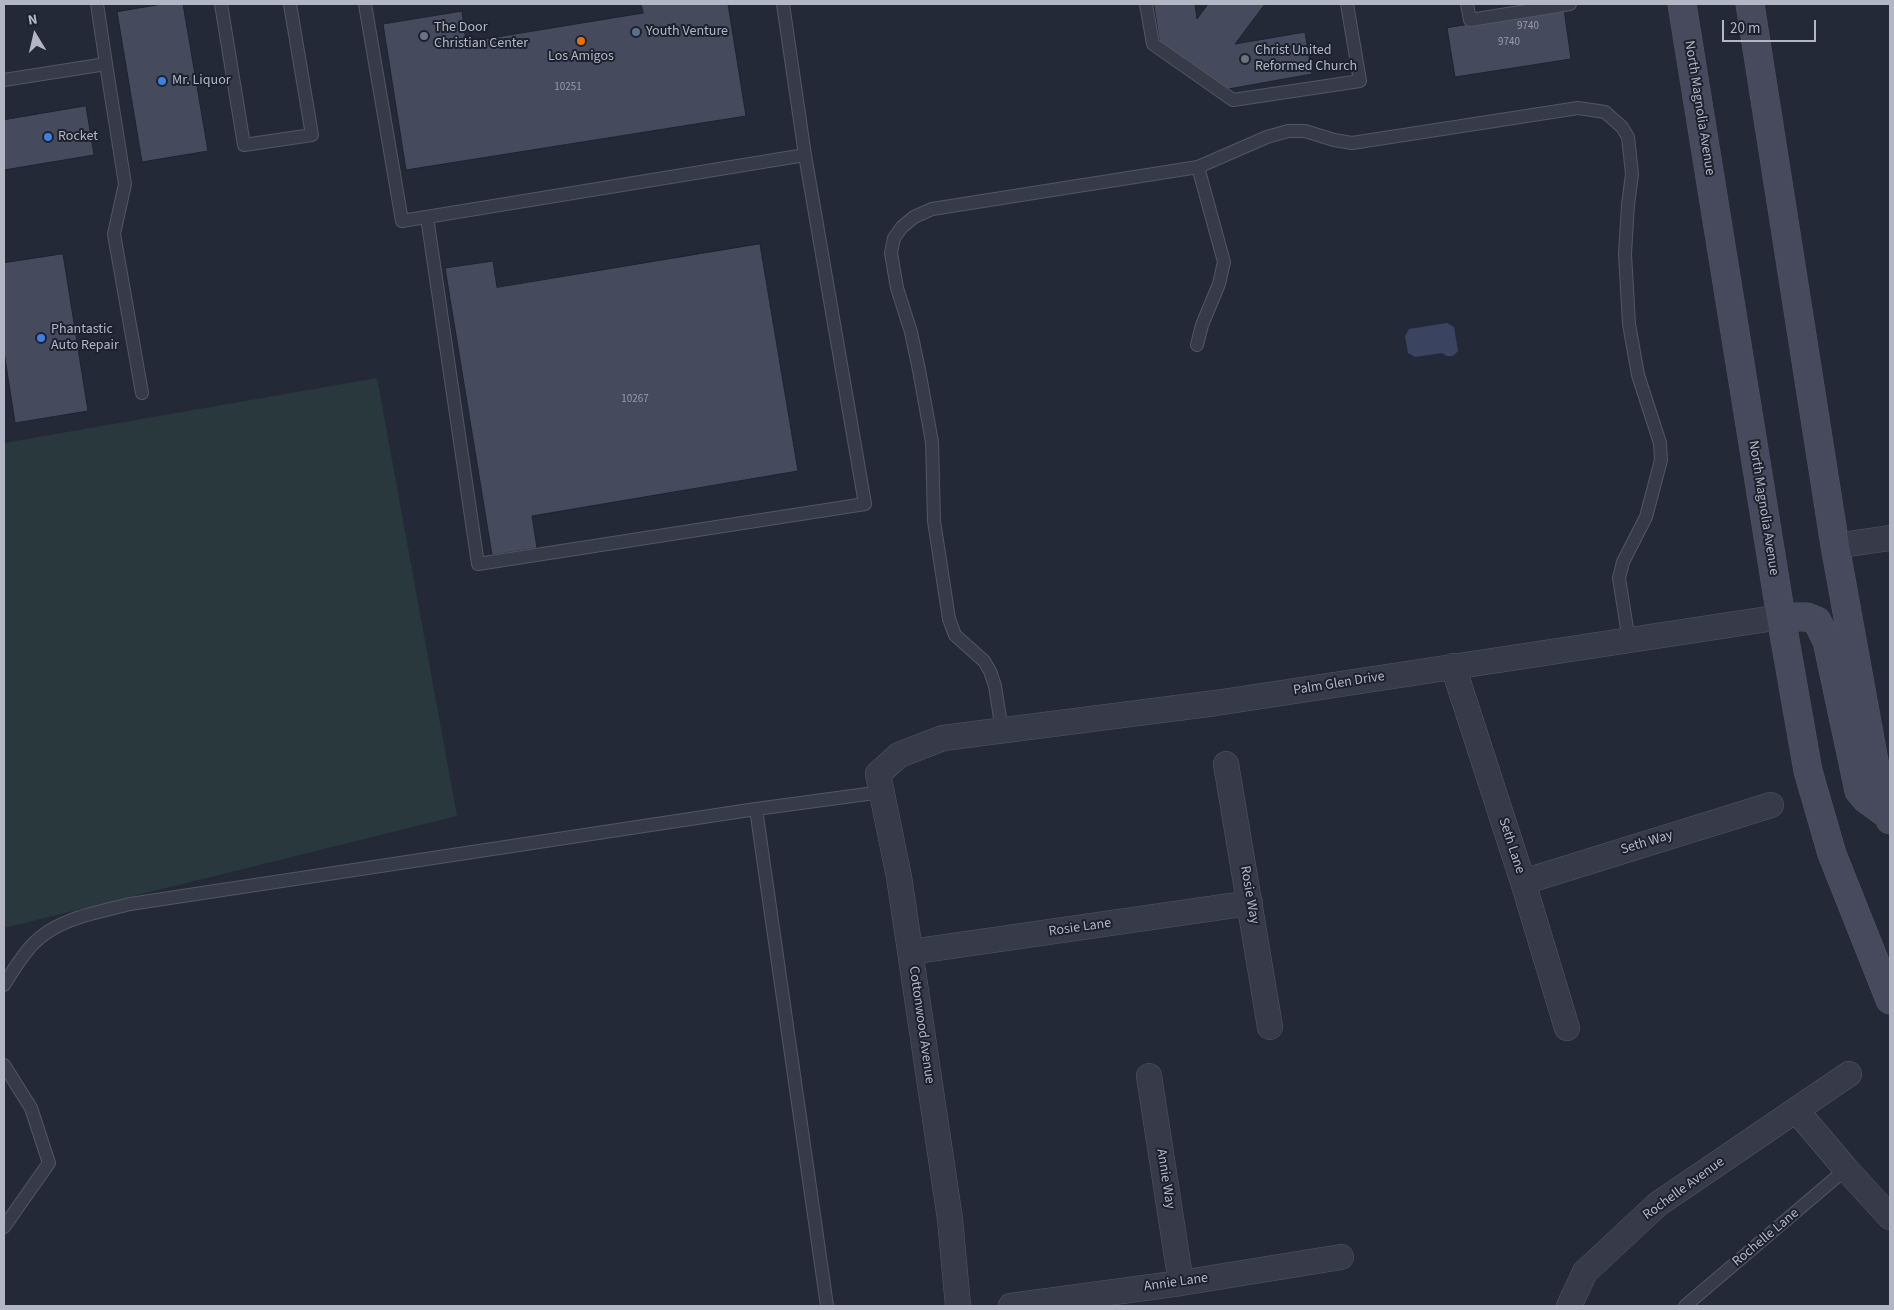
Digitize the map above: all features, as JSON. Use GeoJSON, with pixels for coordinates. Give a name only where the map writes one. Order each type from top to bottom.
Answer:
{"type":"FeatureCollection","features":[{"type":"Feature","properties":{"kind":"main road","name":"North Magnolia Avenue"},"geometry":{"type":"LineString","coordinates":[[1682,4],[1780,617],[1808,771],[1832,854],[1890,1000]]}},
{"type":"Feature","properties":{"kind":"main road"},"geometry":{"type":"LineString","coordinates":[[1750,4],[1835,546],[1876,772],[1889,817]]}},
{"type":"Feature","properties":{"kind":"main road"},"geometry":{"type":"LineString","coordinates":[[1780,617],[1807,617],[1816,622],[1827,642],[1859,791],[1889,817]]}},
{"type":"Feature","properties":{"kind":"street"},"geometry":{"type":"LineString","coordinates":[[1835,546],[1890,538]]}},
{"type":"Feature","properties":{"kind":"street","name":"Palm Glen Drive"},"geometry":{"type":"LineString","coordinates":[[899,755],[943,738],[1216,704],[1780,617]]}},
{"type":"Feature","properties":{"kind":"street","name":"Seth Lane"},"geometry":{"type":"LineString","coordinates":[[1453,666],[1523,882],[1567,1028]]}},
{"type":"Feature","properties":{"kind":"street","name":"Cottonwood Avenue"},"geometry":{"type":"LineString","coordinates":[[899,755],[878,774],[899,876],[950,1220],[958,1306]]}},
{"type":"Feature","properties":{"kind":"street","name":"Rosie Way"},"geometry":{"type":"LineString","coordinates":[[1226,764],[1270,1027]]}},
{"type":"Feature","properties":{"kind":"street","name":"Seth Way"},"geometry":{"type":"LineString","coordinates":[[1523,882],[1771,805]]}},
{"type":"Feature","properties":{"kind":"street","name":"Rosie Lane"},"geometry":{"type":"LineString","coordinates":[[910,952],[1250,903]]}},
{"type":"Feature","properties":{"kind":"street","name":"Rochelle Avenue"},"geometry":{"type":"LineString","coordinates":[[1570,1306],[1585,1272],[1658,1204],[1848,1074]]}},
{"type":"Feature","properties":{"kind":"street","name":"Annie Way"},"geometry":{"type":"LineString","coordinates":[[1149,1076],[1181,1282]]}},
{"type":"Feature","properties":{"kind":"street"},"geometry":{"type":"LineString","coordinates":[[1796,1110],[1890,1217]]}},
{"type":"Feature","properties":{"kind":"street","name":"Annie Lane"},"geometry":{"type":"LineString","coordinates":[[1011,1306],[1341,1257]]}},
{"type":"Feature","properties":{"kind":"lane"},"geometry":{"type":"LineString","coordinates":[[97,4],[126,184],[114,234],[142,393]]}},
{"type":"Feature","properties":{"kind":"lane"},"geometry":{"type":"LineString","coordinates":[[221,4],[244,145],[312,135],[290,4]]}},
{"type":"Feature","properties":{"kind":"lane"},"geometry":{"type":"LineString","coordinates":[[365,4],[402,221],[805,155]]}},
{"type":"Feature","properties":{"kind":"lane"},"geometry":{"type":"LineString","coordinates":[[427,217],[478,564],[865,504],[805,155],[783,4]]}},
{"type":"Feature","properties":{"kind":"lane"},"geometry":{"type":"LineString","coordinates":[[1146,4],[1153,44],[1233,100],[1360,81],[1347,4]]}},
{"type":"Feature","properties":{"kind":"lane"},"geometry":{"type":"LineString","coordinates":[[1467,4],[1470,20],[1570,4]]}},
{"type":"Feature","properties":{"kind":"lane"},"geometry":{"type":"LineString","coordinates":[[4,80],[106,64]]}},
{"type":"Feature","properties":{"kind":"lane"},"geometry":{"type":"LineString","coordinates":[[1002,731],[995,686],[990,671],[984,661],[955,635],[949,618],[934,521],[932,442],[913,341],[897,288],[891,254],[894,238],[902,227],[914,217],[932,209],[1198,167],[1267,137],[1288,131],[1305,131],[1334,140],[1352,143],[1578,108],[1605,112],[1622,127],[1628,137],[1632,174],[1625,254],[1629,324],[1638,375],[1660,443],[1661,460],[1646,517],[1623,562],[1618,578],[1629,641]]}},
{"type":"Feature","properties":{"kind":"lane"},"geometry":{"type":"LineString","coordinates":[[1197,345],[1202,325],[1219,284],[1224,262],[1198,167]]}},
{"type":"Feature","properties":{"kind":"lane"},"geometry":{"type":"LineString","coordinates":[[4,984],[33,944],[49,930],[66,921],[130,904],[756,809],[882,792]]}},
{"type":"Feature","properties":{"kind":"lane"},"geometry":{"type":"LineString","coordinates":[[756,809],[828,1306]]}},
{"type":"Feature","properties":{"kind":"lane"},"geometry":{"type":"LineString","coordinates":[[4,1065],[31,1108],[49,1163],[4,1226]]}},
{"type":"Feature","properties":{"kind":"lane","name":"Rochelle Lane"},"geometry":{"type":"LineString","coordinates":[[1686,1306],[1846,1169]]}},
{"type":"Feature","properties":{"kind":"shaded area"},"geometry":{"type":"Polygon","coordinates":[[[377,378],[457,816],[4,928],[4,443],[377,378]]]}},
{"type":"Feature","properties":{"kind":"water"},"geometry":{"type":"Polygon","coordinates":[[[1447,323],[1454,327],[1458,351],[1453,356],[1447,356],[1442,353],[1415,357],[1408,353],[1405,336],[1409,329],[1447,323]]]}},
{"type":"Feature","properties":{"kind":"building","name":"Mr. Liquor"},"geometry":{"type":"Polygon","coordinates":[[[163,4],[183,4],[208,151],[142,162],[117,12],[163,4]]]}},
{"type":"Feature","properties":{"kind":"building"},"geometry":{"type":"Polygon","coordinates":[[[641,4],[728,4],[746,116],[406,170],[383,24],[462,11],[466,42],[643,13],[641,4]]]}},
{"type":"Feature","properties":{"kind":"building","name":"Christ United Reformed Church"},"geometry":{"type":"Polygon","coordinates":[[[1154,4],[1195,4],[1197,19],[1208,4],[1265,4],[1235,44],[1305,32],[1312,74],[1223,90],[1160,44],[1154,4]]]}},
{"type":"Feature","properties":{"kind":"building"},"geometry":{"type":"Polygon","coordinates":[[[1564,9],[1571,59],[1455,77],[1447,28],[1564,9]]]}},
{"type":"Feature","properties":{"kind":"building","name":"Rocket"},"geometry":{"type":"Polygon","coordinates":[[[86,106],[94,155],[4,170],[4,120],[86,106]]]}},
{"type":"Feature","properties":{"kind":"building"},"geometry":{"type":"Polygon","coordinates":[[[760,244],[798,471],[532,516],[537,548],[492,555],[445,268],[493,261],[497,287],[760,244]]]}},
{"type":"Feature","properties":{"kind":"building"},"geometry":{"type":"Polygon","coordinates":[[[63,254],[88,411],[15,423],[4,352],[4,263],[63,254]]]}},
{"type":"Feature","properties":{"kind":"place","name":"Youth Venture"},"geometry":{"type":"Point","coordinates":[636,32]}},
{"type":"Feature","properties":{"kind":"place","name":"The Door Christian Center"},"geometry":{"type":"Point","coordinates":[424,36]}},
{"type":"Feature","properties":{"kind":"place","name":"Los Amigos"},"geometry":{"type":"Point","coordinates":[581,41]}},
{"type":"Feature","properties":{"kind":"place","name":"Christ United Reformed Church"},"geometry":{"type":"Point","coordinates":[1245,59]}},
{"type":"Feature","properties":{"kind":"place","name":"Mr. Liquor"},"geometry":{"type":"Point","coordinates":[162,81]}},
{"type":"Feature","properties":{"kind":"place","name":"Rocket"},"geometry":{"type":"Point","coordinates":[48,137]}},
{"type":"Feature","properties":{"kind":"place","name":"Phantastic Auto Repair"},"geometry":{"type":"Point","coordinates":[41,338]}}]}
